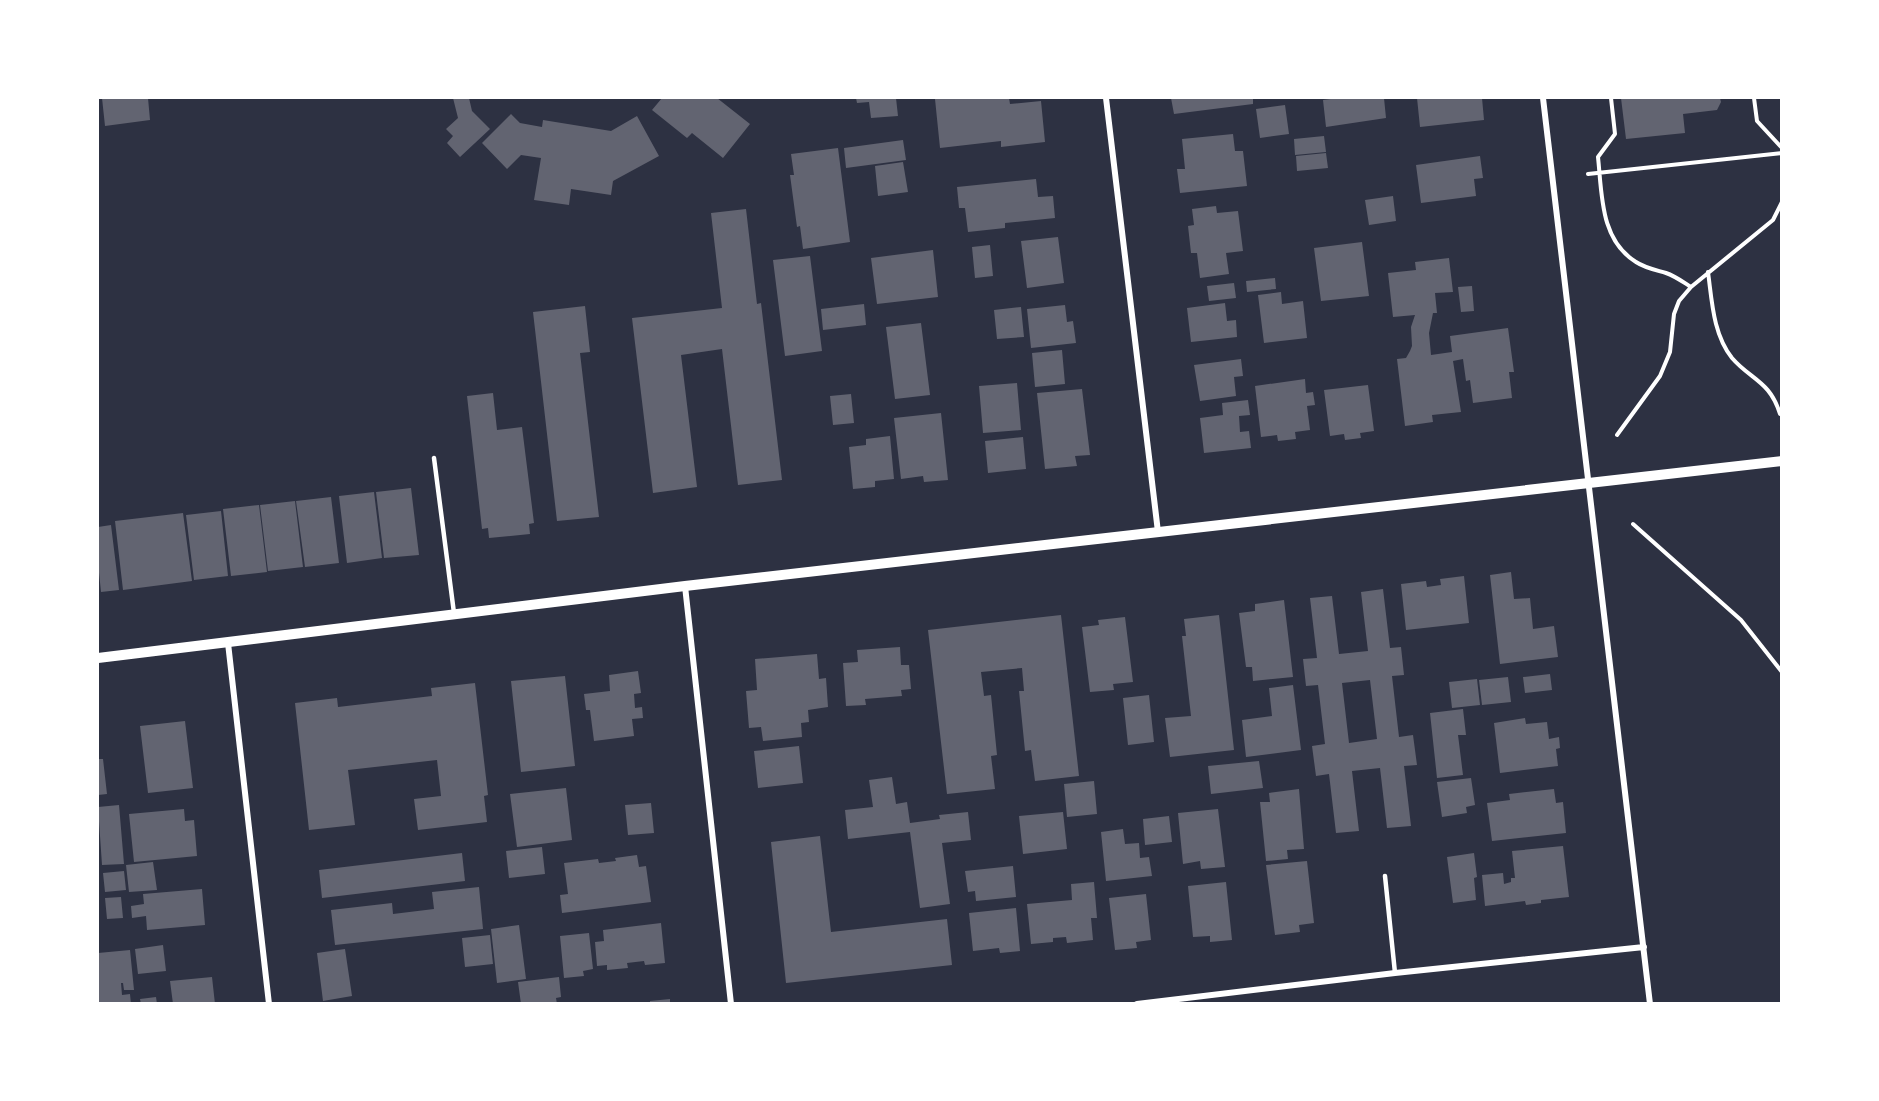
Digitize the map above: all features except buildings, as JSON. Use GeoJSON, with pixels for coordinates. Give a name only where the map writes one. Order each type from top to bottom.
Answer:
{"type":"FeatureCollection","features":[{"type":"Feature","properties":{"kind":"street"},"geometry":{"type":"LineString","coordinates":[[1106,98],[1158,532]]}},
{"type":"Feature","properties":{"kind":"street"},"geometry":{"type":"LineString","coordinates":[[1543,98],[1650,1004]]}},
{"type":"Feature","properties":{"kind":"street"},"geometry":{"type":"LineString","coordinates":[[98,658],[685,586],[1782,461]]}},
{"type":"Feature","properties":{"kind":"street"},"geometry":{"type":"LineString","coordinates":[[685,586],[731,1004]]}},
{"type":"Feature","properties":{"kind":"street"},"geometry":{"type":"LineString","coordinates":[[228,643],[269,1004]]}},
{"type":"Feature","properties":{"kind":"street"},"geometry":{"type":"LineString","coordinates":[[1137,1004],[1395,973],[1644,947]]}},
{"type":"Feature","properties":{"kind":"lane"},"geometry":{"type":"LineString","coordinates":[[434,458],[454,615]]}},
{"type":"Feature","properties":{"kind":"lane"},"geometry":{"type":"LineString","coordinates":[[1385,876],[1395,973]]}},
{"type":"Feature","properties":{"kind":"path"},"geometry":{"type":"LineString","coordinates":[[1611,98],[1615,134],[1599,153],[1599,173],[1607,225],[1619,247],[1637,263],[1669,274],[1691,287]]}},
{"type":"Feature","properties":{"kind":"path"},"geometry":{"type":"LineString","coordinates":[[1754,98],[1757,122],[1782,150]]}},
{"type":"Feature","properties":{"kind":"path"},"geometry":{"type":"LineString","coordinates":[[1588,174],[1782,150]]}},
{"type":"Feature","properties":{"kind":"path"},"geometry":{"type":"LineString","coordinates":[[1617,435],[1660,376],[1670,352],[1674,314],[1679,302],[1708,272],[1773,220],[1782,202]]}},
{"type":"Feature","properties":{"kind":"path"},"geometry":{"type":"LineString","coordinates":[[1708,272],[1713,312],[1725,347],[1740,365],[1769,391],[1776,400],[1780,414]]}},
{"type":"Feature","properties":{"kind":"path"},"geometry":{"type":"LineString","coordinates":[[1633,524],[1741,620],[1782,672]]}}]}
